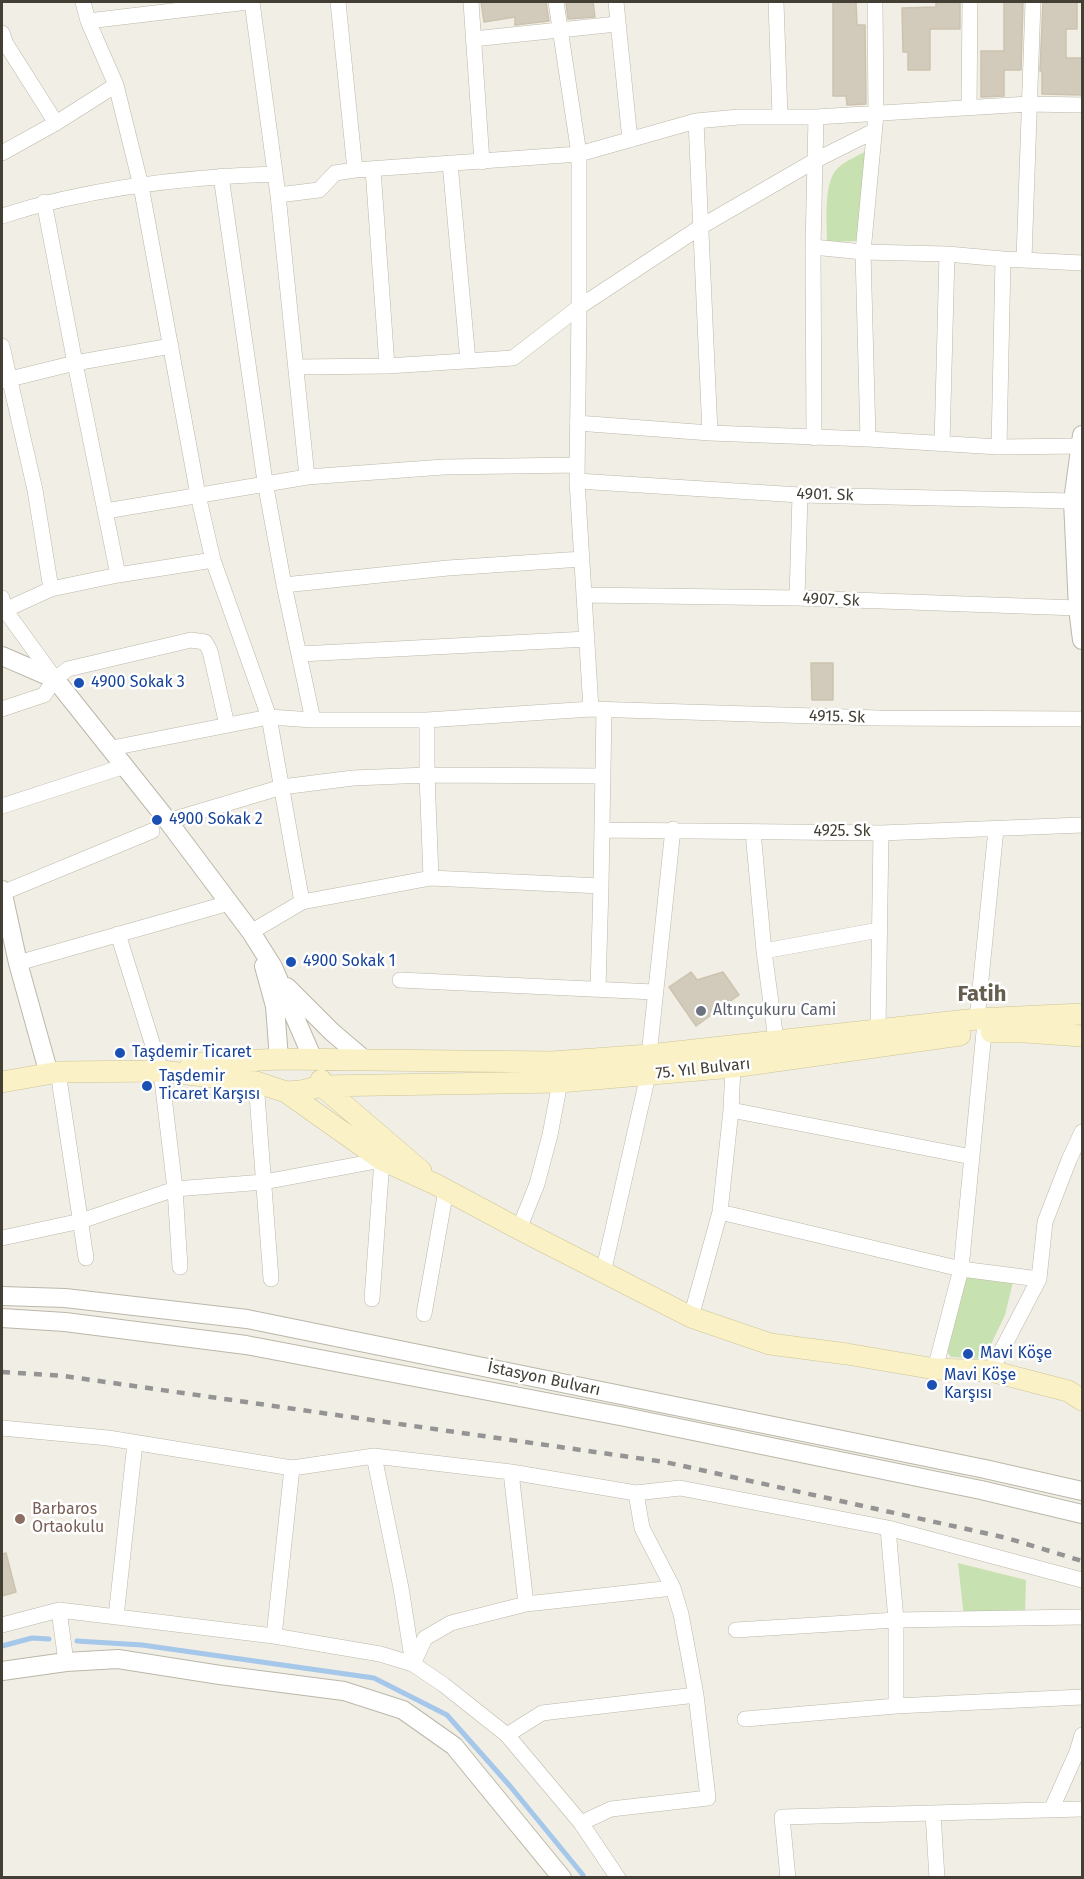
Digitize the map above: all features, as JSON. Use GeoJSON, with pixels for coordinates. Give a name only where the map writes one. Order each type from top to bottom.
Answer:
{"type":"FeatureCollection","features":[{"type":"Feature","properties":{"kind":"main road","name":"75. Yıl Bulvarı"},"geometry":{"type":"LineString","coordinates":[[286,1092],[322,1086],[560,1082],[777,1040],[878,1029],[980,1025],[1083,1014]]}},
{"type":"Feature","properties":{"kind":"main road","name":"75. Yıl Bulvarı"},"geometry":{"type":"LineString","coordinates":[[648,1065],[733,1067],[863,1047],[980,1025],[1025,1032],[1083,1036]]}},
{"type":"Feature","properties":{"kind":"main road"},"geometry":{"type":"LineString","coordinates":[[279,1059],[278,1074],[286,1092]]}},
{"type":"Feature","properties":{"kind":"main road"},"geometry":{"type":"LineString","coordinates":[[161,1071],[181,1065],[279,1059],[648,1065]]}},
{"type":"Feature","properties":{"kind":"main road"},"geometry":{"type":"LineString","coordinates":[[313,1059],[320,1073],[322,1086],[440,1187]]}},
{"type":"Feature","properties":{"kind":"main road"},"geometry":{"type":"LineString","coordinates":[[2,1082],[53,1073],[161,1071],[256,1082],[286,1092],[382,1160],[440,1187],[691,1317],[771,1344],[935,1369],[991,1371],[1068,1392],[1083,1400]]}},
{"type":"Feature","properties":{"kind":"street"},"geometry":{"type":"LineString","coordinates":[[83,2],[88,21],[117,85],[141,186],[198,495],[213,560],[269,717],[302,902]]}},
{"type":"Feature","properties":{"kind":"street"},"geometry":{"type":"LineString","coordinates":[[88,21],[163,7],[250,2],[278,195],[307,477]]}},
{"type":"Feature","properties":{"kind":"street"},"geometry":{"type":"LineString","coordinates":[[338,2],[355,170]]}},
{"type":"Feature","properties":{"kind":"street"},"geometry":{"type":"LineString","coordinates":[[471,2],[482,162]]}},
{"type":"Feature","properties":{"kind":"street"},"geometry":{"type":"LineString","coordinates":[[556,2],[579,154],[577,481],[587,639],[598,710],[603,776],[598,988]]}},
{"type":"Feature","properties":{"kind":"street"},"geometry":{"type":"LineString","coordinates":[[616,2],[630,140]]}},
{"type":"Feature","properties":{"kind":"street"},"geometry":{"type":"LineString","coordinates":[[776,2],[780,116]]}},
{"type":"Feature","properties":{"kind":"street"},"geometry":{"type":"LineString","coordinates":[[868,439],[863,252],[876,114],[875,2]]}},
{"type":"Feature","properties":{"kind":"street"},"geometry":{"type":"LineString","coordinates":[[969,2],[969,107]]}},
{"type":"Feature","properties":{"kind":"street"},"geometry":{"type":"LineString","coordinates":[[1024,259],[1033,2]]}},
{"type":"Feature","properties":{"kind":"street"},"geometry":{"type":"LineString","coordinates":[[472,39],[617,24]]}},
{"type":"Feature","properties":{"kind":"street"},"geometry":{"type":"LineString","coordinates":[[3,41],[56,123]]}},
{"type":"Feature","properties":{"kind":"street"},"geometry":{"type":"LineString","coordinates":[[2,153],[117,85]]}},
{"type":"Feature","properties":{"kind":"street"},"geometry":{"type":"LineString","coordinates":[[278,195],[319,190],[335,173],[355,170],[579,154],[696,121],[739,117],[876,114],[1029,104],[1083,105]]}},
{"type":"Feature","properties":{"kind":"street"},"geometry":{"type":"LineString","coordinates":[[814,438],[813,247],[816,117]]}},
{"type":"Feature","properties":{"kind":"street"},"geometry":{"type":"LineString","coordinates":[[696,121],[710,433]]}},
{"type":"Feature","properties":{"kind":"street"},"geometry":{"type":"LineString","coordinates":[[297,367],[387,366],[513,358],[579,306],[702,226],[816,160],[874,131]]}},
{"type":"Feature","properties":{"kind":"street"},"geometry":{"type":"LineString","coordinates":[[450,163],[468,361]]}},
{"type":"Feature","properties":{"kind":"street"},"geometry":{"type":"LineString","coordinates":[[373,169],[387,366]]}},
{"type":"Feature","properties":{"kind":"street"},"geometry":{"type":"LineString","coordinates":[[2,216],[44,202],[141,186],[221,176],[275,174]]}},
{"type":"Feature","properties":{"kind":"street"},"geometry":{"type":"LineString","coordinates":[[221,176],[265,482],[313,720]]}},
{"type":"Feature","properties":{"kind":"street"},"geometry":{"type":"LineString","coordinates":[[44,202],[118,575]]}},
{"type":"Feature","properties":{"kind":"street"},"geometry":{"type":"LineString","coordinates":[[813,247],[863,252],[947,254],[1003,260],[1083,263]]}},
{"type":"Feature","properties":{"kind":"street"},"geometry":{"type":"LineString","coordinates":[[942,444],[947,254]]}},
{"type":"Feature","properties":{"kind":"street"},"geometry":{"type":"LineString","coordinates":[[999,447],[1003,260]]}},
{"type":"Feature","properties":{"kind":"street"},"geometry":{"type":"LineString","coordinates":[[2,346],[5,381],[35,490],[51,589]]}},
{"type":"Feature","properties":{"kind":"street"},"geometry":{"type":"LineString","coordinates":[[5,381],[75,363],[171,346]]}},
{"type":"Feature","properties":{"kind":"street"},"geometry":{"type":"LineString","coordinates":[[577,423],[710,433],[999,447],[1082,442],[1072,501],[1083,640]]}},
{"type":"Feature","properties":{"kind":"street"},"geometry":{"type":"LineString","coordinates":[[106,511],[265,482],[307,477],[444,467],[577,465]]}},
{"type":"Feature","properties":{"kind":"street","name":"4901. Sk"},"geometry":{"type":"LineString","coordinates":[[577,481],[800,495],[1072,501]]}},
{"type":"Feature","properties":{"kind":"street"},"geometry":{"type":"LineString","coordinates":[[797,598],[800,495]]}},
{"type":"Feature","properties":{"kind":"street"},"geometry":{"type":"LineString","coordinates":[[284,585],[448,568],[582,559]]}},
{"type":"Feature","properties":{"kind":"street"},"geometry":{"type":"LineString","coordinates":[[213,560],[118,575],[51,589],[3,604],[56,679],[168,820],[255,939],[280,980],[313,1059]]}},
{"type":"Feature","properties":{"kind":"street","name":"4907. Sk"},"geometry":{"type":"LineString","coordinates":[[585,595],[797,598],[1080,617]]}},
{"type":"Feature","properties":{"kind":"street"},"geometry":{"type":"LineString","coordinates":[[300,654],[587,639]]}},
{"type":"Feature","properties":{"kind":"street"},"geometry":{"type":"LineString","coordinates":[[2,709],[44,695],[56,679],[68,669],[191,640],[205,642],[210,651],[228,725]]}},
{"type":"Feature","properties":{"kind":"street"},"geometry":{"type":"LineString","coordinates":[[2,656],[56,679]]}},
{"type":"Feature","properties":{"kind":"street","name":"4915. Sk"},"geometry":{"type":"LineString","coordinates":[[112,748],[269,717],[313,720],[427,720],[598,710],[879,718],[1083,719]]}},
{"type":"Feature","properties":{"kind":"street"},"geometry":{"type":"LineString","coordinates":[[427,720],[431,878]]}},
{"type":"Feature","properties":{"kind":"street"},"geometry":{"type":"LineString","coordinates":[[2,806],[125,766]]}},
{"type":"Feature","properties":{"kind":"street"},"geometry":{"type":"LineString","coordinates":[[168,820],[282,787],[353,778],[427,775],[603,776]]}},
{"type":"Feature","properties":{"kind":"street","name":"4925. Sk"},"geometry":{"type":"LineString","coordinates":[[602,830],[881,832],[1083,825]]}},
{"type":"Feature","properties":{"kind":"street"},"geometry":{"type":"LineString","coordinates":[[935,1369],[961,1269],[972,1157],[996,829]]}},
{"type":"Feature","properties":{"kind":"street"},"geometry":{"type":"LineString","coordinates":[[603,1273],[648,1065],[673,830]]}},
{"type":"Feature","properties":{"kind":"street"},"geometry":{"type":"LineString","coordinates":[[86,1258],[53,1073],[18,963],[7,942],[2,892],[152,831]]}},
{"type":"Feature","properties":{"kind":"street"},"geometry":{"type":"LineString","coordinates":[[753,832],[764,951],[777,1040]]}},
{"type":"Feature","properties":{"kind":"street"},"geometry":{"type":"LineString","coordinates":[[878,1029],[881,832]]}},
{"type":"Feature","properties":{"kind":"street"},"geometry":{"type":"LineString","coordinates":[[255,939],[302,902],[431,878],[602,885]]}},
{"type":"Feature","properties":{"kind":"street"},"geometry":{"type":"LineString","coordinates":[[18,963],[229,903]]}},
{"type":"Feature","properties":{"kind":"street"},"geometry":{"type":"LineString","coordinates":[[764,951],[879,930]]}},
{"type":"Feature","properties":{"kind":"street"},"geometry":{"type":"LineString","coordinates":[[118,934],[161,1071],[175,1189],[180,1267]]}},
{"type":"Feature","properties":{"kind":"street"},"geometry":{"type":"LineString","coordinates":[[255,939],[275,1006],[279,1059]]}},
{"type":"Feature","properties":{"kind":"street"},"geometry":{"type":"LineString","coordinates":[[280,980],[332,1032],[366,1061]]}},
{"type":"Feature","properties":{"kind":"street"},"geometry":{"type":"LineString","coordinates":[[400,980],[654,992]]}},
{"type":"Feature","properties":{"kind":"street"},"geometry":{"type":"LineString","coordinates":[[691,1317],[720,1212],[731,1110],[733,1067]]}},
{"type":"Feature","properties":{"kind":"street"},"geometry":{"type":"LineString","coordinates":[[256,1082],[271,1279]]}},
{"type":"Feature","properties":{"kind":"street"},"geometry":{"type":"LineString","coordinates":[[519,1229],[537,1184],[550,1135],[560,1082]]}},
{"type":"Feature","properties":{"kind":"street"},"geometry":{"type":"LineString","coordinates":[[731,1110],[972,1157]]}},
{"type":"Feature","properties":{"kind":"street"},"geometry":{"type":"LineString","coordinates":[[991,1371],[1040,1279],[1045,1222],[1076,1161],[1083,1132]]}},
{"type":"Feature","properties":{"kind":"street"},"geometry":{"type":"LineString","coordinates":[[2,1238],[81,1221],[175,1189],[264,1182],[382,1160],[372,1299]]}},
{"type":"Feature","properties":{"kind":"street"},"geometry":{"type":"LineString","coordinates":[[424,1314],[440,1187]]}},
{"type":"Feature","properties":{"kind":"street"},"geometry":{"type":"LineString","coordinates":[[720,1212],[961,1269],[1040,1279]]}},
{"type":"Feature","properties":{"kind":"street","name":"İstasyon Bulvarı"},"geometry":{"type":"LineString","coordinates":[[2,1296],[65,1298],[248,1319],[974,1466],[1083,1491]]}},
{"type":"Feature","properties":{"kind":"street","name":"İstasyon Bulvarı"},"geometry":{"type":"LineString","coordinates":[[2,1318],[65,1322],[246,1345],[626,1417],[981,1490],[1083,1514]]}},
{"type":"Feature","properties":{"kind":"street"},"geometry":{"type":"LineString","coordinates":[[2,1428],[135,1443],[292,1468],[374,1456],[511,1472],[636,1493],[680,1488],[888,1528],[1083,1580]]}},
{"type":"Feature","properties":{"kind":"street"},"geometry":{"type":"LineString","coordinates":[[116,1617],[135,1443]]}},
{"type":"Feature","properties":{"kind":"street"},"geometry":{"type":"LineString","coordinates":[[374,1456],[401,1588],[413,1664]]}},
{"type":"Feature","properties":{"kind":"street"},"geometry":{"type":"LineString","coordinates":[[274,1636],[292,1468]]}},
{"type":"Feature","properties":{"kind":"street"},"geometry":{"type":"LineString","coordinates":[[511,1472],[526,1604]]}},
{"type":"Feature","properties":{"kind":"street"},"geometry":{"type":"LineString","coordinates":[[581,1823],[611,1809],[708,1798],[696,1695],[681,1614],[672,1588],[642,1528],[636,1493]]}},
{"type":"Feature","properties":{"kind":"street"},"geometry":{"type":"LineString","coordinates":[[888,1528],[896,1620],[896,1706]]}},
{"type":"Feature","properties":{"kind":"street"},"geometry":{"type":"LineString","coordinates":[[413,1664],[425,1638],[451,1623],[526,1604],[672,1588]]}},
{"type":"Feature","properties":{"kind":"street"},"geometry":{"type":"LineString","coordinates":[[59,1610],[66,1662]]}},
{"type":"Feature","properties":{"kind":"street"},"geometry":{"type":"LineString","coordinates":[[2,1625],[59,1610],[274,1636],[380,1654],[413,1664],[444,1685],[507,1735],[581,1823],[611,1875]]}},
{"type":"Feature","properties":{"kind":"street"},"geometry":{"type":"LineString","coordinates":[[736,1630],[896,1620],[1083,1617]]}},
{"type":"Feature","properties":{"kind":"street"},"geometry":{"type":"LineString","coordinates":[[2,1671],[66,1662],[118,1659],[344,1691],[403,1710],[454,1746],[562,1878]]}},
{"type":"Feature","properties":{"kind":"street"},"geometry":{"type":"LineString","coordinates":[[507,1735],[542,1713],[696,1695]]}},
{"type":"Feature","properties":{"kind":"street"},"geometry":{"type":"LineString","coordinates":[[745,1719],[896,1706],[1083,1697]]}},
{"type":"Feature","properties":{"kind":"street"},"geometry":{"type":"LineString","coordinates":[[1052,1808],[1083,1736]]}},
{"type":"Feature","properties":{"kind":"street"},"geometry":{"type":"LineString","coordinates":[[788,1878],[782,1817],[1052,1808],[1083,1809]]}},
{"type":"Feature","properties":{"kind":"street"},"geometry":{"type":"LineString","coordinates":[[933,1813],[937,1878]]}},
{"type":"Feature","properties":{"kind":"green space"},"geometry":{"type":"Polygon","coordinates":[[[866,151],[858,241],[827,242],[827,202],[833,174],[844,163],[866,151]]]}},
{"type":"Feature","properties":{"kind":"green space"},"geometry":{"type":"Polygon","coordinates":[[[962,1271],[1013,1282],[1005,1315],[984,1359],[951,1357],[943,1347],[962,1271]]]}},
{"type":"Feature","properties":{"kind":"green space"},"geometry":{"type":"Polygon","coordinates":[[[958,1563],[1026,1580],[1025,1617],[964,1617],[958,1563]]]}},
{"type":"Feature","properties":{"kind":"building"},"geometry":{"type":"Polygon","coordinates":[[[481,2],[546,2],[549,21],[515,25],[515,17],[484,22],[481,2]]]}},
{"type":"Feature","properties":{"kind":"building"},"geometry":{"type":"Polygon","coordinates":[[[566,2],[593,2],[595,17],[568,19],[566,2]]]}},
{"type":"Feature","properties":{"kind":"building"},"geometry":{"type":"Polygon","coordinates":[[[833,2],[856,2],[857,25],[865,25],[866,104],[847,105],[846,96],[833,96],[833,2]]]}},
{"type":"Feature","properties":{"kind":"building"},"geometry":{"type":"Polygon","coordinates":[[[936,2],[960,2],[960,29],[930,29],[930,70],[908,70],[908,52],[903,52],[902,8],[936,7],[936,2]]]}},
{"type":"Feature","properties":{"kind":"building"},"geometry":{"type":"Polygon","coordinates":[[[1004,2],[1023,2],[1021,70],[1004,70],[1004,96],[981,97],[981,51],[1004,51],[1004,2]]]}},
{"type":"Feature","properties":{"kind":"building"},"geometry":{"type":"Polygon","coordinates":[[[1043,2],[1077,2],[1077,29],[1066,29],[1066,58],[1083,58],[1082,95],[1042,94],[1042,71],[1040,71],[1043,2]]]}},
{"type":"Feature","properties":{"kind":"building"},"geometry":{"type":"Polygon","coordinates":[[[811,663],[833,663],[833,700],[812,700],[811,663]]]}},
{"type":"Feature","properties":{"kind":"building","name":"Altınçukuru Cami"},"geometry":{"type":"Polygon","coordinates":[[[691,972],[697,980],[723,972],[739,995],[696,1026],[669,987],[691,972]]]}},
{"type":"Feature","properties":{"kind":"building"},"geometry":{"type":"Polygon","coordinates":[[[6,1553],[16,1592],[2,1596],[2,1554],[6,1553]]]}},
{"type":"Feature","properties":{"kind":"waterway"},"geometry":{"type":"LineString","coordinates":[[2,1646],[32,1638],[49,1639]]}},
{"type":"Feature","properties":{"kind":"waterway"},"geometry":{"type":"LineString","coordinates":[[77,1641],[142,1645],[374,1678],[447,1715],[510,1786],[583,1875]]}},
{"type":"Feature","properties":{"kind":"railway"},"geometry":{"type":"LineString","coordinates":[[2,1372],[64,1376],[665,1462],[1007,1538],[1082,1561]]}},
{"type":"Feature","properties":{"kind":"place","name":"4900 Sokak 3"},"geometry":{"type":"Point","coordinates":[79,683]}},
{"type":"Feature","properties":{"kind":"place","name":"4900 Sokak 2"},"geometry":{"type":"Point","coordinates":[157,820]}},
{"type":"Feature","properties":{"kind":"place","name":"4900 Sokak 1"},"geometry":{"type":"Point","coordinates":[291,962]}},
{"type":"Feature","properties":{"kind":"place","name":"Altınçukuru Cami"},"geometry":{"type":"Point","coordinates":[701,1011]}},
{"type":"Feature","properties":{"kind":"place","name":"Taşdemir Ticaret"},"geometry":{"type":"Point","coordinates":[120,1053]}},
{"type":"Feature","properties":{"kind":"place","name":"Taşdemir Ticaret Karşısı"},"geometry":{"type":"Point","coordinates":[147,1086]}},
{"type":"Feature","properties":{"kind":"place","name":"Mavi Köşe"},"geometry":{"type":"Point","coordinates":[968,1354]}},
{"type":"Feature","properties":{"kind":"place","name":"Mavi Köşe Karşısı"},"geometry":{"type":"Point","coordinates":[932,1385]}},
{"type":"Feature","properties":{"kind":"place","name":"Barbaros Ortaokulu"},"geometry":{"type":"Point","coordinates":[20,1519]}},
{"type":"Feature","properties":{"kind":"district","name":"Fatih"},"geometry":{"type":"Point","coordinates":[982,995]}}]}
